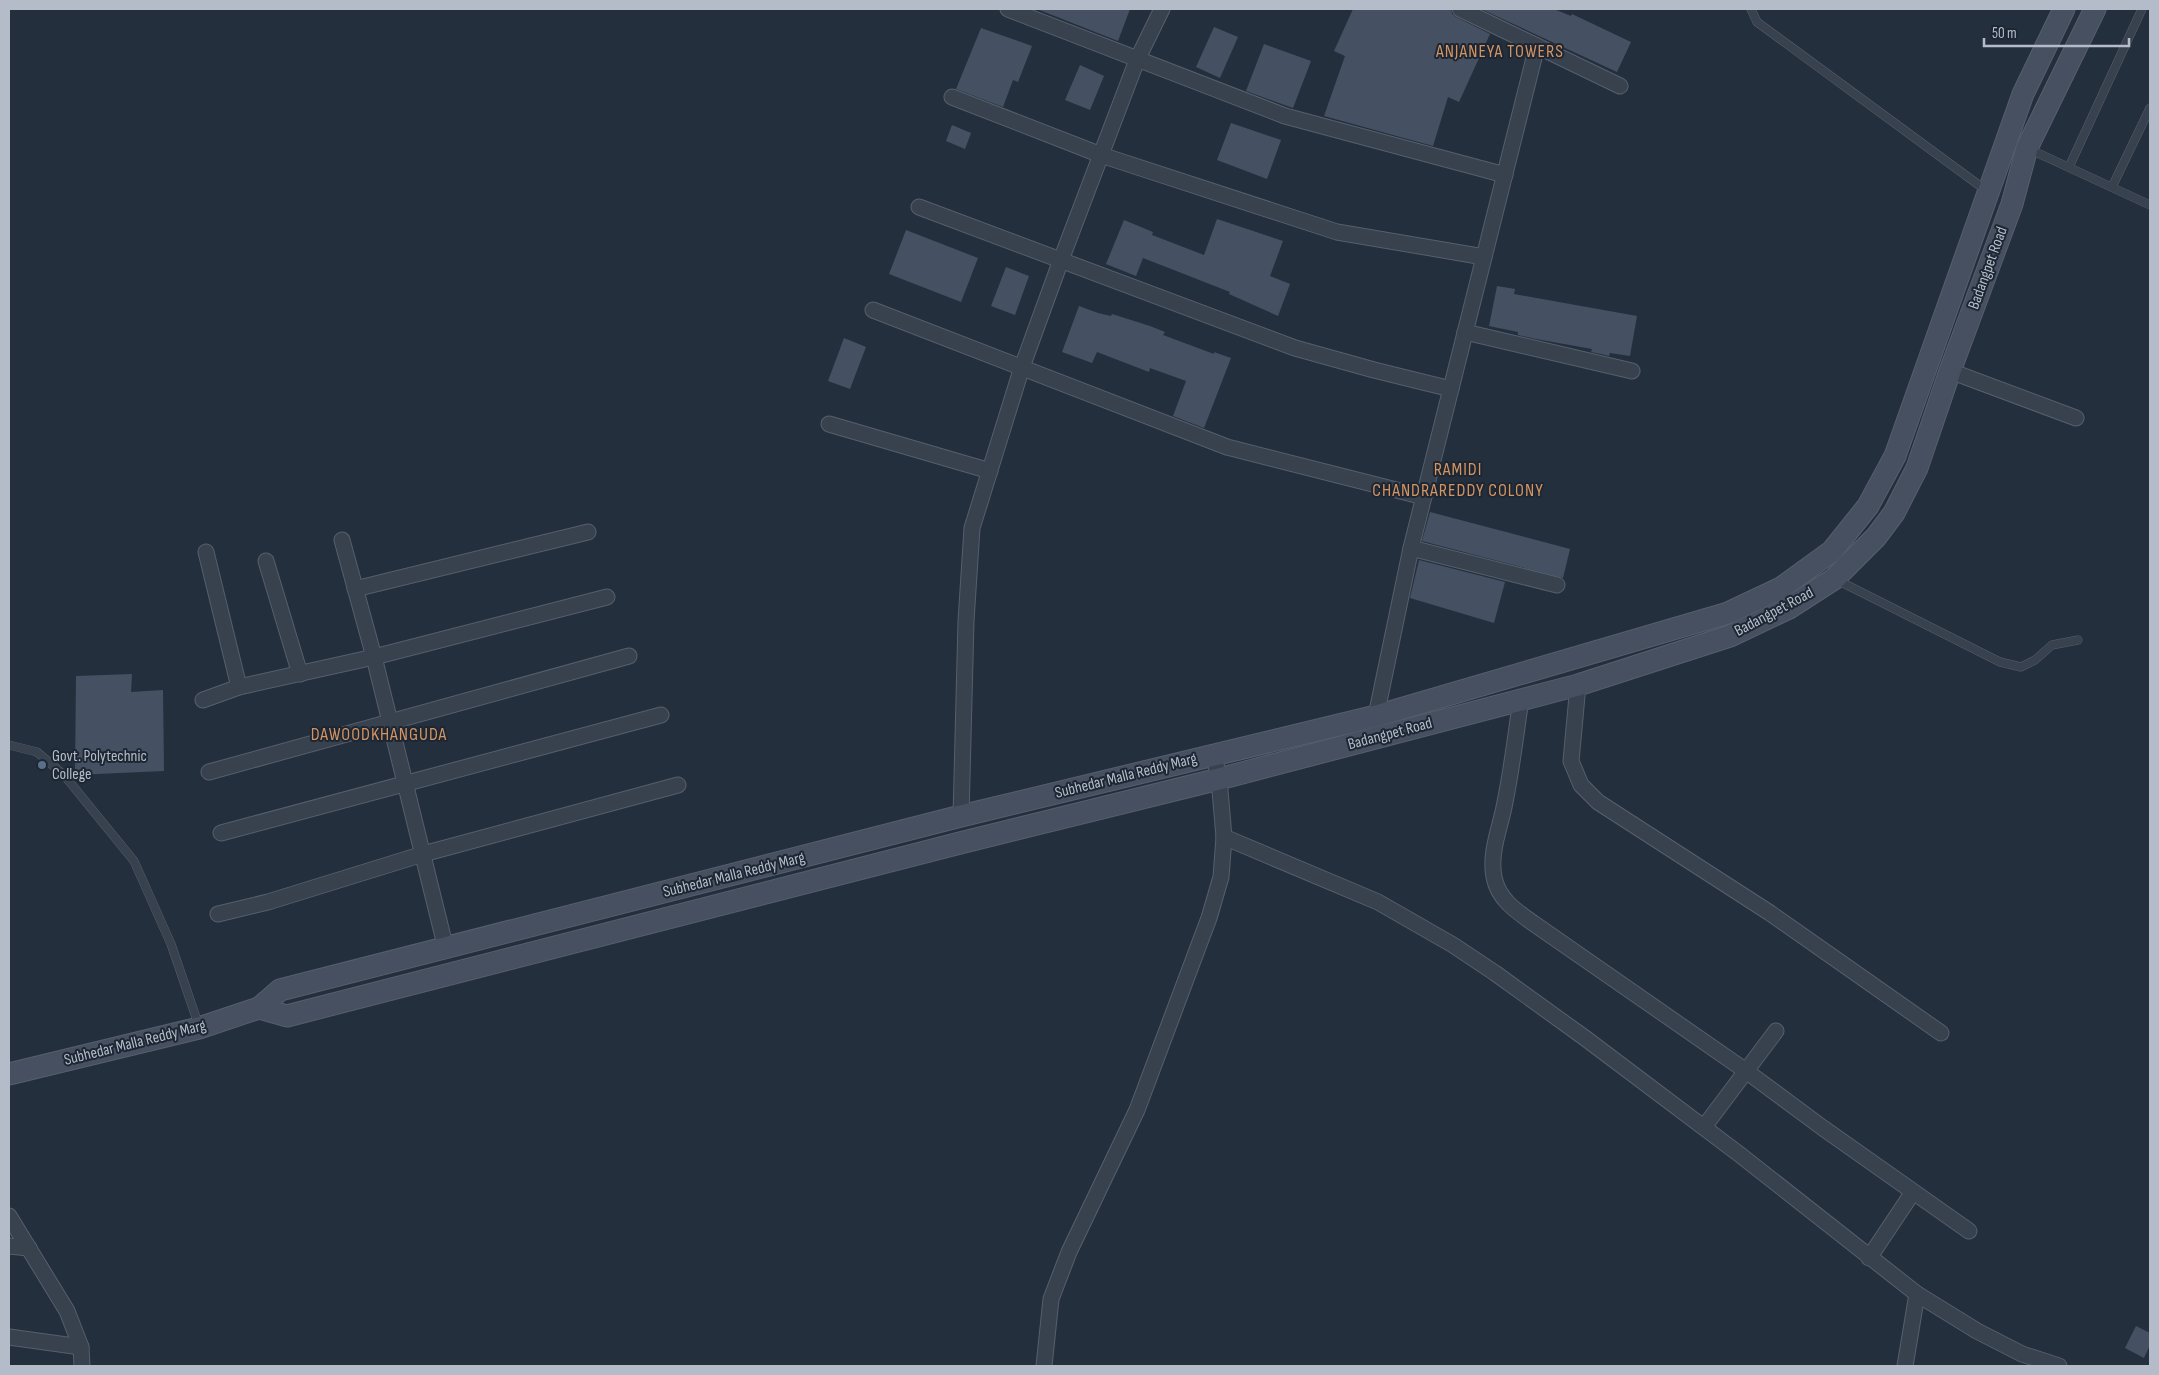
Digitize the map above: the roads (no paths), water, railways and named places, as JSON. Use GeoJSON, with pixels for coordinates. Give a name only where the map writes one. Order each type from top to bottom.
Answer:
{"type":"FeatureCollection","features":[{"type":"Feature","properties":{"kind":"main road","name":"Badangpet Road"},"geometry":{"type":"LineString","coordinates":[[1214,755],[1376,716],[1728,613],[1781,588],[1832,551],[1868,506],[1895,456],[2023,94],[2064,9]]}},
{"type":"Feature","properties":{"kind":"main road","name":"Badangpet Road"},"geometry":{"type":"LineString","coordinates":[[1219,779],[1578,685],[1730,636],[1789,608],[1834,578],[1876,537],[1894,513],[1918,468],[1950,371],[2012,204],[2027,148],[2095,9]]}},
{"type":"Feature","properties":{"kind":"main road","name":"Subhedar Malla Reddy Marg"},"geometry":{"type":"LineString","coordinates":[[9,1074],[200,1028],[259,1008],[280,990],[961,816],[1214,755]]}},
{"type":"Feature","properties":{"kind":"main road","name":"Subhedar Malla Reddy Marg"},"geometry":{"type":"LineString","coordinates":[[259,1008],[287,1016],[960,843],[1219,779]]}},
{"type":"Feature","properties":{"kind":"street"},"geometry":{"type":"LineString","coordinates":[[1008,9],[1285,116],[1505,175]]}},
{"type":"Feature","properties":{"kind":"street"},"geometry":{"type":"LineString","coordinates":[[961,816],[966,621],[972,528],[1022,367],[1061,260],[1137,60],[1162,9]]}},
{"type":"Feature","properties":{"kind":"street"},"geometry":{"type":"LineString","coordinates":[[1460,9],[1620,86]]}},
{"type":"Feature","properties":{"kind":"street"},"geometry":{"type":"LineString","coordinates":[[1376,716],[1411,548],[1537,46]]}},
{"type":"Feature","properties":{"kind":"street"},"geometry":{"type":"LineString","coordinates":[[952,97],[1100,155],[1337,232],[1484,257]]}},
{"type":"Feature","properties":{"kind":"street"},"geometry":{"type":"LineString","coordinates":[[918,207],[1295,348],[1451,389]]}},
{"type":"Feature","properties":{"kind":"street"},"geometry":{"type":"LineString","coordinates":[[873,310],[1227,446],[1424,497]]}},
{"type":"Feature","properties":{"kind":"street"},"geometry":{"type":"LineString","coordinates":[[1465,332],[1632,371]]}},
{"type":"Feature","properties":{"kind":"street"},"geometry":{"type":"LineString","coordinates":[[1950,371],[2076,418]]}},
{"type":"Feature","properties":{"kind":"street"},"geometry":{"type":"LineString","coordinates":[[829,424],[990,471]]}},
{"type":"Feature","properties":{"kind":"street"},"geometry":{"type":"LineString","coordinates":[[355,589],[588,532]]}},
{"type":"Feature","properties":{"kind":"street"},"geometry":{"type":"LineString","coordinates":[[342,540],[374,657],[446,949]]}},
{"type":"Feature","properties":{"kind":"street"},"geometry":{"type":"LineString","coordinates":[[1411,548],[1557,585]]}},
{"type":"Feature","properties":{"kind":"street"},"geometry":{"type":"LineString","coordinates":[[206,552],[239,687]]}},
{"type":"Feature","properties":{"kind":"street"},"geometry":{"type":"LineString","coordinates":[[266,560],[300,674]]}},
{"type":"Feature","properties":{"kind":"street"},"geometry":{"type":"LineString","coordinates":[[203,700],[239,687],[374,657],[607,597]]}},
{"type":"Feature","properties":{"kind":"street"},"geometry":{"type":"LineString","coordinates":[[209,772],[629,656]]}},
{"type":"Feature","properties":{"kind":"street"},"geometry":{"type":"LineString","coordinates":[[1578,685],[1571,761],[1581,785],[1598,802],[1770,913],[1941,1033]]}},
{"type":"Feature","properties":{"kind":"street"},"geometry":{"type":"LineString","coordinates":[[1521,699],[1506,801],[1494,850],[1494,878],[1502,897],[1526,918],[1969,1230]]}},
{"type":"Feature","properties":{"kind":"street"},"geometry":{"type":"LineString","coordinates":[[220,834],[662,715]]}},
{"type":"Feature","properties":{"kind":"street"},"geometry":{"type":"LineString","coordinates":[[1044,1366],[1051,1299],[1069,1252],[1136,1110],[1209,918],[1222,877],[1224,836],[1219,779],[1214,755]]}},
{"type":"Feature","properties":{"kind":"street"},"geometry":{"type":"LineString","coordinates":[[218,914],[268,902],[423,854],[678,785]]}},
{"type":"Feature","properties":{"kind":"street"},"geometry":{"type":"LineString","coordinates":[[1224,836],[1378,902],[1453,945],[1586,1038],[1704,1127],[1917,1294],[1977,1331],[2022,1354],[2059,1366]]}},
{"type":"Feature","properties":{"kind":"street"},"geometry":{"type":"LineString","coordinates":[[1704,1127],[1776,1032]]}},
{"type":"Feature","properties":{"kind":"street"},"geometry":{"type":"LineString","coordinates":[[1869,1258],[1913,1192]]}},
{"type":"Feature","properties":{"kind":"street"},"geometry":{"type":"LineString","coordinates":[[9,1216],[67,1311],[81,1347],[82,1366]]}},
{"type":"Feature","properties":{"kind":"street"},"geometry":{"type":"LineString","coordinates":[[9,1246],[29,1248]]}},
{"type":"Feature","properties":{"kind":"street"},"geometry":{"type":"LineString","coordinates":[[1904,1366],[1917,1294]]}},
{"type":"Feature","properties":{"kind":"street"},"geometry":{"type":"LineString","coordinates":[[9,1337],[81,1347]]}},
{"type":"Feature","properties":{"kind":"lane"},"geometry":{"type":"LineString","coordinates":[[1751,9],[1757,22],[1988,192]]}},
{"type":"Feature","properties":{"kind":"lane"},"geometry":{"type":"LineString","coordinates":[[2069,167],[2142,9]]}},
{"type":"Feature","properties":{"kind":"lane"},"geometry":{"type":"LineString","coordinates":[[2112,186],[2150,108]]}},
{"type":"Feature","properties":{"kind":"lane"},"geometry":{"type":"LineString","coordinates":[[2027,148],[2150,205]]}},
{"type":"Feature","properties":{"kind":"lane"},"geometry":{"type":"LineString","coordinates":[[1834,578],[2000,662],[2021,667],[2035,660],[2052,645],[2078,640]]}},
{"type":"Feature","properties":{"kind":"lane"},"geometry":{"type":"LineString","coordinates":[[9,745],[37,752],[64,775],[134,861],[171,944],[200,1028]]}},
{"type":"Feature","properties":{"kind":"place","name":"Govt. Polytechnic College"},"geometry":{"type":"Point","coordinates":[42,765]}},
{"type":"Feature","properties":{"kind":"district","name":"ANJANEYA TOWERS"},"geometry":{"type":"Point","coordinates":[1500,51]}},
{"type":"Feature","properties":{"kind":"district","name":"RAMIDI CHANDRAREDDY COLONY"},"geometry":{"type":"Point","coordinates":[1458,479]}},
{"type":"Feature","properties":{"kind":"district","name":"DAWOODKHANGUDA"},"geometry":{"type":"Point","coordinates":[379,734]}}]}
